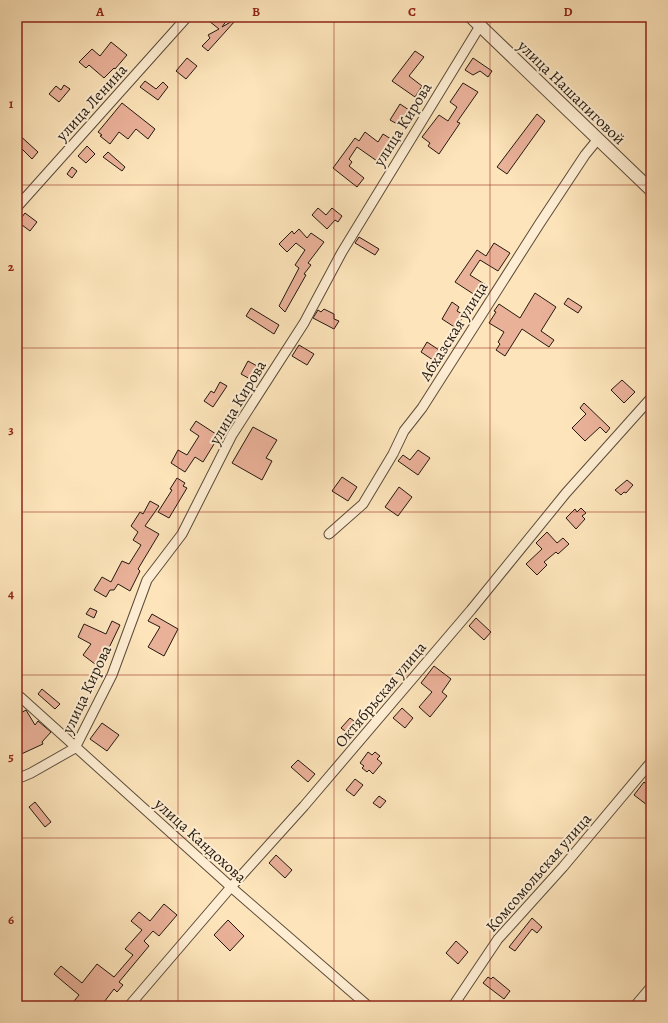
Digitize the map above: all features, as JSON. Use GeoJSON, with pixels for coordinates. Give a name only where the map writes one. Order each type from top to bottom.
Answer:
{"type":"FeatureCollection","features":[{"type":"Feature","properties":{"kind":"street","name":"улица Ленина"},"geometry":{"type":"LineString","coordinates":[[17,207],[187,17]]}},
{"type":"Feature","properties":{"kind":"street","name":"улица Нашапиговой"},"geometry":{"type":"LineString","coordinates":[[470,17],[651,190]]}},
{"type":"Feature","properties":{"kind":"street","name":"улица Кирова"},"geometry":{"type":"LineString","coordinates":[[17,779],[31,773],[75,748],[112,675],[147,580],[182,534],[232,435],[304,323],[350,239],[480,26]]}},
{"type":"Feature","properties":{"kind":"street","name":"Абхазская улица"},"geometry":{"type":"LineString","coordinates":[[329,534],[363,504],[393,454],[404,431],[422,408],[540,223],[598,139]]}},
{"type":"Feature","properties":{"kind":"street","name":"Октябрьская улица"},"geometry":{"type":"LineString","coordinates":[[129,1006],[231,887],[309,800],[471,610],[566,493],[651,398]]}},
{"type":"Feature","properties":{"kind":"street","name":"улица Кандохова"},"geometry":{"type":"LineString","coordinates":[[17,694],[75,748],[231,887],[368,1006]]}},
{"type":"Feature","properties":{"kind":"street","name":"Комсомольская улица"},"geometry":{"type":"LineString","coordinates":[[453,1006],[498,940],[563,867],[651,762]]}},
{"type":"Feature","properties":{"kind":"street"},"geometry":{"type":"LineString","coordinates":[[635,1006],[651,987]]}},
{"type":"Feature","properties":{"kind":"building"},"geometry":{"type":"Polygon","coordinates":[[[204,17],[229,17],[222,27],[234,20],[235,21],[208,51],[202,46],[210,38],[208,35],[219,29],[204,17]]]}},
{"type":"Feature","properties":{"kind":"building"},"geometry":{"type":"Polygon","coordinates":[[[111,42],[127,55],[115,69],[114,68],[104,78],[89,65],[86,68],[79,62],[92,49],[100,56],[111,42]]]}},
{"type":"Feature","properties":{"kind":"building"},"geometry":{"type":"Polygon","coordinates":[[[415,51],[424,57],[409,76],[422,86],[415,97],[392,81],[415,51]]]}},
{"type":"Feature","properties":{"kind":"building"},"geometry":{"type":"Polygon","coordinates":[[[187,58],[197,66],[186,79],[176,71],[187,58]]]}},
{"type":"Feature","properties":{"kind":"building"},"geometry":{"type":"Polygon","coordinates":[[[473,58],[492,71],[488,77],[480,71],[473,75],[465,70],[473,58]]]}},
{"type":"Feature","properties":{"kind":"building"},"geometry":{"type":"Polygon","coordinates":[[[145,81],[156,89],[163,82],[168,87],[158,100],[140,87],[145,81]]]}},
{"type":"Feature","properties":{"kind":"building"},"geometry":{"type":"Polygon","coordinates":[[[463,83],[478,92],[457,122],[460,123],[439,154],[428,146],[430,143],[422,137],[439,115],[448,121],[457,107],[450,102],[463,83]]]}},
{"type":"Feature","properties":{"kind":"building"},"geometry":{"type":"Polygon","coordinates":[[[64,85],[70,89],[59,102],[49,94],[56,86],[61,90],[64,85]]]}},
{"type":"Feature","properties":{"kind":"building"},"geometry":{"type":"Polygon","coordinates":[[[122,103],[155,129],[148,139],[136,129],[128,139],[119,132],[110,144],[100,136],[102,135],[98,132],[122,103]]]}},
{"type":"Feature","properties":{"kind":"building"},"geometry":{"type":"Polygon","coordinates":[[[400,104],[409,110],[399,125],[390,120],[400,104]]]}},
{"type":"Feature","properties":{"kind":"building"},"geometry":{"type":"Polygon","coordinates":[[[537,114],[545,121],[507,174],[497,167],[537,114]]]}},
{"type":"Feature","properties":{"kind":"building"},"geometry":{"type":"Polygon","coordinates":[[[365,132],[378,142],[383,134],[391,139],[377,161],[357,147],[349,159],[352,162],[349,166],[364,178],[357,187],[333,168],[355,138],[359,141],[365,132]]]}},
{"type":"Feature","properties":{"kind":"building"},"geometry":{"type":"Polygon","coordinates":[[[17,133],[38,152],[32,159],[17,144],[17,133]]]}},
{"type":"Feature","properties":{"kind":"building"},"geometry":{"type":"Polygon","coordinates":[[[87,146],[95,154],[86,163],[78,156],[87,146]]]}},
{"type":"Feature","properties":{"kind":"building"},"geometry":{"type":"Polygon","coordinates":[[[108,152],[125,167],[122,171],[103,157],[108,152]]]}},
{"type":"Feature","properties":{"kind":"building"},"geometry":{"type":"Polygon","coordinates":[[[72,167],[77,171],[72,178],[67,174],[72,167]]]}},
{"type":"Feature","properties":{"kind":"building"},"geometry":{"type":"Polygon","coordinates":[[[318,208],[326,215],[332,208],[342,216],[338,222],[335,220],[327,229],[312,215],[318,208]]]}},
{"type":"Feature","properties":{"kind":"building"},"geometry":{"type":"Polygon","coordinates":[[[25,213],[37,222],[30,231],[18,222],[25,213]]]}},
{"type":"Feature","properties":{"kind":"building"},"geometry":{"type":"Polygon","coordinates":[[[299,229],[307,238],[311,233],[324,242],[308,263],[311,265],[304,274],[306,275],[285,312],[279,306],[299,268],[295,265],[305,250],[296,243],[287,252],[279,244],[292,231],[294,234],[299,229]]]}},
{"type":"Feature","properties":{"kind":"building"},"geometry":{"type":"Polygon","coordinates":[[[359,237],[379,249],[375,255],[355,243],[359,237]]]}},
{"type":"Feature","properties":{"kind":"building"},"geometry":{"type":"Polygon","coordinates":[[[494,243],[510,253],[498,271],[480,260],[470,275],[486,285],[478,297],[455,282],[477,250],[486,256],[494,243]]]}},
{"type":"Feature","properties":{"kind":"building"},"geometry":{"type":"Polygon","coordinates":[[[535,293],[556,307],[541,331],[554,340],[549,347],[522,329],[505,356],[496,350],[500,344],[498,342],[504,332],[489,323],[496,312],[494,311],[499,304],[520,318],[535,293]]]}},
{"type":"Feature","properties":{"kind":"building"},"geometry":{"type":"Polygon","coordinates":[[[568,298],[582,307],[578,313],[564,304],[568,298]]]}},
{"type":"Feature","properties":{"kind":"building"},"geometry":{"type":"Polygon","coordinates":[[[452,302],[459,307],[457,311],[464,315],[456,328],[442,319],[452,302]]]}},
{"type":"Feature","properties":{"kind":"building"},"geometry":{"type":"Polygon","coordinates":[[[251,308],[279,325],[274,334],[246,316],[251,308]]]}},
{"type":"Feature","properties":{"kind":"building"},"geometry":{"type":"Polygon","coordinates":[[[324,309],[334,314],[334,319],[339,321],[334,329],[313,318],[318,310],[321,312],[324,309]]]}},
{"type":"Feature","properties":{"kind":"building"},"geometry":{"type":"Polygon","coordinates":[[[427,342],[445,354],[439,364],[421,352],[427,342]]]}},
{"type":"Feature","properties":{"kind":"building"},"geometry":{"type":"Polygon","coordinates":[[[299,345],[314,354],[307,365],[292,356],[299,345]]]}},
{"type":"Feature","properties":{"kind":"building"},"geometry":{"type":"Polygon","coordinates":[[[248,361],[257,366],[250,379],[241,374],[248,361]]]}},
{"type":"Feature","properties":{"kind":"building"},"geometry":{"type":"Polygon","coordinates":[[[622,380],[635,392],[624,403],[611,390],[622,380]]]}},
{"type":"Feature","properties":{"kind":"building"},"geometry":{"type":"Polygon","coordinates":[[[220,382],[227,386],[213,407],[204,401],[211,391],[214,393],[220,382]]]}},
{"type":"Feature","properties":{"kind":"building"},"geometry":{"type":"Polygon","coordinates":[[[584,403],[610,428],[606,433],[600,427],[585,441],[572,428],[586,414],[580,408],[584,403]]]}},
{"type":"Feature","properties":{"kind":"building"},"geometry":{"type":"Polygon","coordinates":[[[196,421],[219,436],[203,462],[195,457],[185,472],[171,463],[178,450],[187,455],[199,436],[190,430],[196,421]]]}},
{"type":"Feature","properties":{"kind":"building"},"geometry":{"type":"Polygon","coordinates":[[[253,427],[277,440],[266,458],[272,461],[262,480],[232,463],[253,427]]]}},
{"type":"Feature","properties":{"kind":"building"},"geometry":{"type":"Polygon","coordinates":[[[418,450],[430,458],[418,475],[398,461],[403,455],[410,460],[418,450]]]}},
{"type":"Feature","properties":{"kind":"building"},"geometry":{"type":"Polygon","coordinates":[[[342,477],[357,487],[348,501],[332,491],[342,477]]]}},
{"type":"Feature","properties":{"kind":"building"},"geometry":{"type":"Polygon","coordinates":[[[177,478],[185,483],[183,486],[187,488],[169,518],[158,512],[172,490],[170,489],[177,478]]]}},
{"type":"Feature","properties":{"kind":"building"},"geometry":{"type":"Polygon","coordinates":[[[627,480],[633,485],[626,493],[624,492],[621,495],[615,490],[627,480]]]}},
{"type":"Feature","properties":{"kind":"building"},"geometry":{"type":"Polygon","coordinates":[[[399,487],[412,497],[398,516],[385,507],[399,487]]]}},
{"type":"Feature","properties":{"kind":"building"},"geometry":{"type":"Polygon","coordinates":[[[150,501],[159,506],[145,526],[159,534],[138,569],[140,571],[130,591],[118,584],[114,590],[110,590],[106,597],[94,590],[102,577],[111,582],[122,561],[129,564],[141,545],[133,540],[138,532],[131,526],[140,512],[143,514],[150,501]]]}},
{"type":"Feature","properties":{"kind":"building"},"geometry":{"type":"Polygon","coordinates":[[[581,508],[586,513],[582,516],[585,519],[576,529],[566,518],[575,509],[577,512],[581,508]]]}},
{"type":"Feature","properties":{"kind":"building"},"geometry":{"type":"Polygon","coordinates":[[[547,532],[557,543],[563,538],[569,544],[558,554],[556,552],[544,562],[547,565],[537,575],[526,564],[542,549],[536,543],[547,532]]]}},
{"type":"Feature","properties":{"kind":"building"},"geometry":{"type":"Polygon","coordinates":[[[90,608],[97,611],[94,618],[86,614],[90,608]]]}},
{"type":"Feature","properties":{"kind":"building"},"geometry":{"type":"Polygon","coordinates":[[[152,614],[178,629],[164,656],[148,647],[160,627],[148,621],[152,614]]]}},
{"type":"Feature","properties":{"kind":"building"},"geometry":{"type":"Polygon","coordinates":[[[476,618],[491,632],[484,640],[469,626],[476,618]]]}},
{"type":"Feature","properties":{"kind":"building"},"geometry":{"type":"Polygon","coordinates":[[[112,621],[120,625],[106,654],[103,653],[95,664],[83,655],[91,644],[78,637],[84,624],[106,634],[112,621]]]}},
{"type":"Feature","properties":{"kind":"building"},"geometry":{"type":"Polygon","coordinates":[[[434,666],[451,679],[442,692],[447,696],[430,717],[419,707],[432,692],[421,683],[434,666]]]}},
{"type":"Feature","properties":{"kind":"building"},"geometry":{"type":"Polygon","coordinates":[[[42,689],[60,704],[55,709],[38,694],[42,689]]]}},
{"type":"Feature","properties":{"kind":"building"},"geometry":{"type":"Polygon","coordinates":[[[402,708],[413,718],[405,728],[393,718],[402,708]]]}},
{"type":"Feature","properties":{"kind":"building"},"geometry":{"type":"Polygon","coordinates":[[[26,710],[35,725],[38,721],[51,732],[42,742],[43,744],[17,756],[17,715],[26,710]]]}},
{"type":"Feature","properties":{"kind":"building"},"geometry":{"type":"Polygon","coordinates":[[[350,718],[358,724],[349,734],[341,728],[350,718]]]}},
{"type":"Feature","properties":{"kind":"building"},"geometry":{"type":"Polygon","coordinates":[[[102,723],[119,735],[107,751],[90,739],[102,723]]]}},
{"type":"Feature","properties":{"kind":"building"},"geometry":{"type":"Polygon","coordinates":[[[368,752],[372,755],[375,752],[380,756],[377,759],[382,763],[373,774],[369,770],[367,772],[362,768],[364,766],[360,763],[368,752]]]}},
{"type":"Feature","properties":{"kind":"building"},"geometry":{"type":"Polygon","coordinates":[[[298,760],[315,774],[308,782],[291,767],[298,760]]]}},
{"type":"Feature","properties":{"kind":"building"},"geometry":{"type":"Polygon","coordinates":[[[355,779],[363,785],[354,796],[346,790],[355,779]]]}},
{"type":"Feature","properties":{"kind":"building"},"geometry":{"type":"Polygon","coordinates":[[[644,782],[651,787],[648,790],[651,792],[651,808],[634,795],[644,782]]]}},
{"type":"Feature","properties":{"kind":"building"},"geometry":{"type":"Polygon","coordinates":[[[379,796],[386,801],[380,808],[373,803],[379,796]]]}},
{"type":"Feature","properties":{"kind":"building"},"geometry":{"type":"Polygon","coordinates":[[[35,802],[51,822],[45,827],[29,807],[35,802]]]}},
{"type":"Feature","properties":{"kind":"building"},"geometry":{"type":"Polygon","coordinates":[[[276,855],[292,870],[285,878],[269,863],[276,855]]]}},
{"type":"Feature","properties":{"kind":"building"},"geometry":{"type":"Polygon","coordinates":[[[164,904],[177,915],[159,936],[153,931],[144,941],[149,946],[119,982],[123,985],[117,992],[114,989],[101,1006],[70,1006],[79,995],[54,974],[61,966],[82,983],[97,964],[114,977],[133,955],[125,949],[142,930],[131,921],[139,912],[150,921],[164,904]]]}},
{"type":"Feature","properties":{"kind":"building"},"geometry":{"type":"Polygon","coordinates":[[[532,918],[542,927],[537,933],[532,929],[515,951],[509,947],[532,918]]]}},
{"type":"Feature","properties":{"kind":"building"},"geometry":{"type":"Polygon","coordinates":[[[228,920],[244,936],[230,951],[214,935],[228,920]]]}},
{"type":"Feature","properties":{"kind":"building"},"geometry":{"type":"Polygon","coordinates":[[[456,941],[468,952],[458,964],[446,953],[456,941]]]}},
{"type":"Feature","properties":{"kind":"building"},"geometry":{"type":"Polygon","coordinates":[[[488,977],[491,979],[493,977],[510,991],[504,999],[483,983],[488,977]]]}}]}
